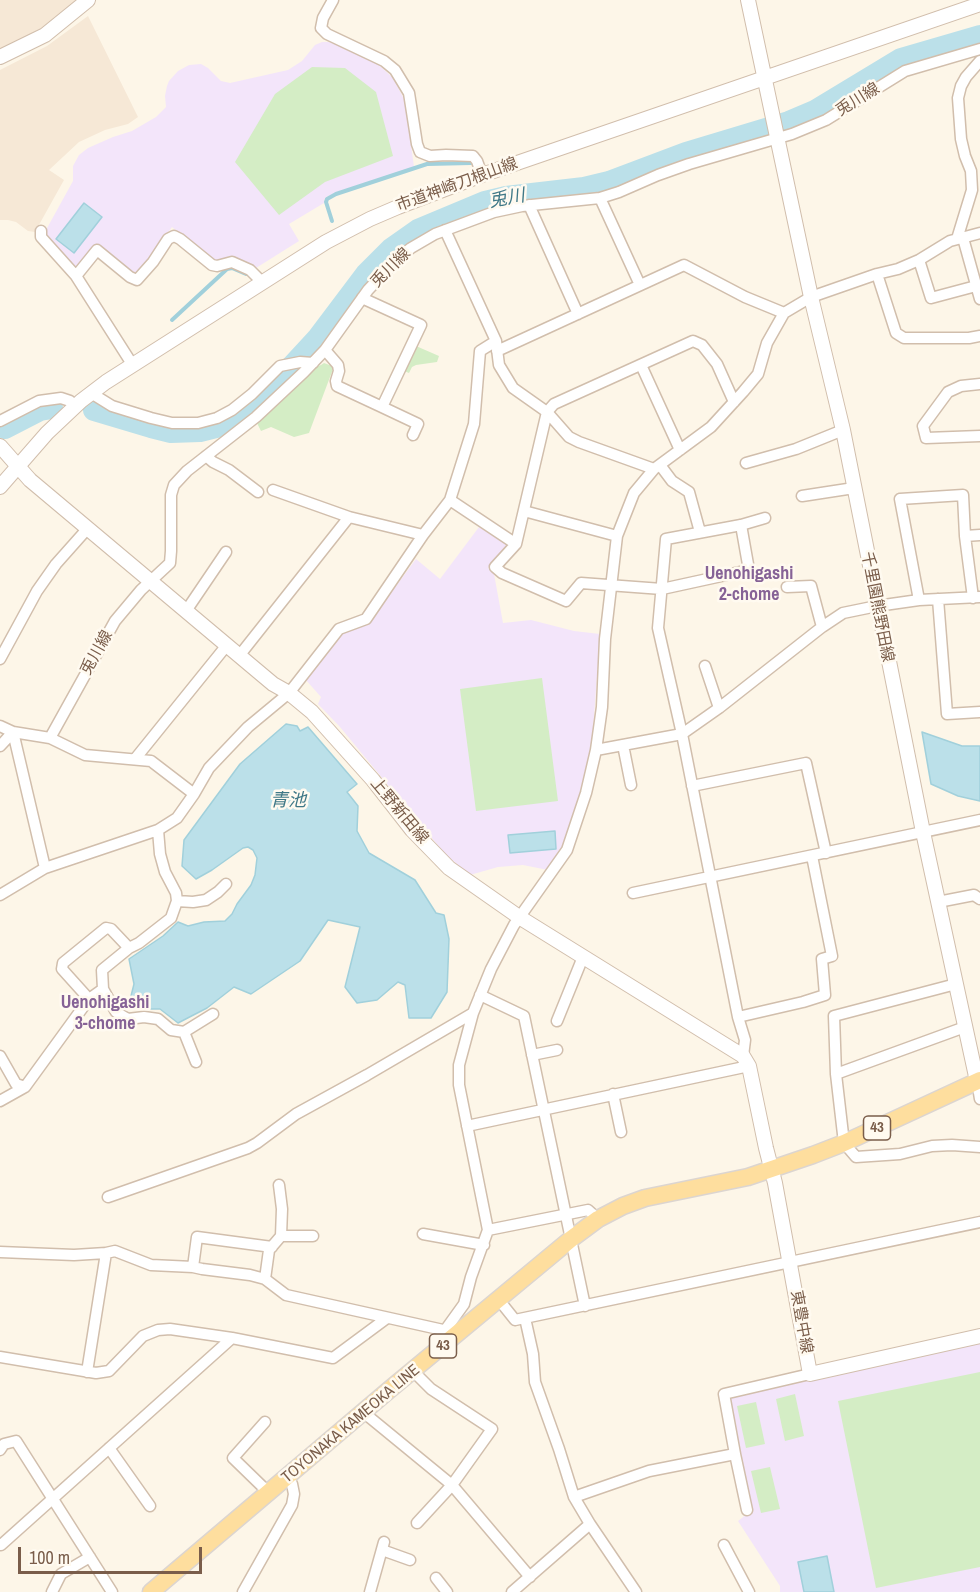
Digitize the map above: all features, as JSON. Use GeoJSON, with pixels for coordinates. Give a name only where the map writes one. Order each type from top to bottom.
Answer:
{"type":"FeatureCollection","features":[{"type":"Feature","properties":{"kind":"main road","name":"TOYONAKA KAMEOKA LINE"},"geometry":{"type":"LineString","coordinates":[[151,1592],[413,1371],[452,1331],[499,1300],[571,1239],[598,1220],[623,1206],[645,1198],[748,1177],[771,1170],[844,1143],[978,1080]]}},
{"type":"Feature","properties":{"kind":"street"},"geometry":{"type":"LineString","coordinates":[[0,57],[45,34],[88,0]]}},
{"type":"Feature","properties":{"kind":"street"},"geometry":{"type":"LineString","coordinates":[[333,0],[323,18],[321,28],[327,34],[384,61],[395,70],[409,93],[420,152],[430,156],[472,156],[477,160],[482,175]]}},
{"type":"Feature","properties":{"kind":"street","name":"千里園熊野田線"},"geometry":{"type":"LineString","coordinates":[[748,0],[843,430],[923,831],[978,1080]]}},
{"type":"Feature","properties":{"kind":"street","name":"市道神崎刀根山線"},"geometry":{"type":"LineString","coordinates":[[0,487],[47,433],[91,393],[132,364],[326,242],[370,219],[482,175],[980,4]]}},
{"type":"Feature","properties":{"kind":"street","name":"兎川線"},"geometry":{"type":"LineString","coordinates":[[50,738],[115,621],[170,561],[172,487],[181,476],[262,412],[313,363],[362,298],[402,254],[419,242],[445,230],[494,212],[529,205],[600,198],[776,130],[820,123],[905,71],[980,49]]}},
{"type":"Feature","properties":{"kind":"street"},"geometry":{"type":"LineString","coordinates":[[980,61],[966,77],[958,98],[960,132],[971,171],[972,190],[960,239],[980,299]]}},
{"type":"Feature","properties":{"kind":"street"},"geometry":{"type":"LineString","coordinates":[[600,198],[640,285]]}},
{"type":"Feature","properties":{"kind":"street"},"geometry":{"type":"LineString","coordinates":[[529,205],[578,314]]}},
{"type":"Feature","properties":{"kind":"street"},"geometry":{"type":"LineString","coordinates":[[445,230],[496,346],[499,365],[513,388],[547,412],[569,437],[657,467],[689,492],[700,532]]}},
{"type":"Feature","properties":{"kind":"street"},"geometry":{"type":"LineString","coordinates":[[41,231],[41,237],[76,276],[132,364]]}},
{"type":"Feature","properties":{"kind":"street"},"geometry":{"type":"LineString","coordinates":[[0,1252],[74,1255],[115,1251],[151,1265],[193,1267],[250,1275],[265,1279],[286,1295],[452,1331],[464,1304],[488,1230],[459,1085],[459,1065],[473,1013],[491,969],[519,917],[567,850],[586,793],[596,750],[602,707],[605,639],[617,536],[634,493],[657,467],[711,427],[758,374],[767,343],[784,313],[812,297],[898,269],[919,260],[950,241],[980,233]]}},
{"type":"Feature","properties":{"kind":"street"},"geometry":{"type":"LineString","coordinates":[[76,276],[97,250],[137,280],[153,262],[168,239],[174,236],[212,265],[216,267],[232,262],[250,270],[262,282]]}},
{"type":"Feature","properties":{"kind":"street"},"geometry":{"type":"LineString","coordinates":[[919,260],[931,298],[976,286]]}},
{"type":"Feature","properties":{"kind":"street"},"geometry":{"type":"LineString","coordinates":[[0,895],[45,868],[158,830],[177,818],[209,768],[248,726],[289,693],[339,629],[366,620],[450,500],[474,424],[480,351],[578,314],[684,266],[745,297],[784,313]]}},
{"type":"Feature","properties":{"kind":"street"},"geometry":{"type":"LineString","coordinates":[[877,274],[896,333],[904,338],[969,339],[980,336]]}},
{"type":"Feature","properties":{"kind":"street"},"geometry":{"type":"LineString","coordinates":[[362,298],[421,325],[382,407]]}},
{"type":"Feature","properties":{"kind":"street"},"geometry":{"type":"LineString","coordinates":[[734,402],[717,364],[702,345],[693,341],[554,404],[547,412],[516,544],[495,567],[502,573],[566,601],[581,583],[662,590],[749,570],[741,525]]}},
{"type":"Feature","properties":{"kind":"street"},"geometry":{"type":"LineString","coordinates":[[325,350],[338,365],[337,386],[418,424],[413,435]]}},
{"type":"Feature","properties":{"kind":"street"},"geometry":{"type":"LineString","coordinates":[[91,393],[112,406],[159,420],[184,424],[198,423],[217,418],[231,410],[252,394],[282,364],[313,363]]}},
{"type":"Feature","properties":{"kind":"street"},"geometry":{"type":"LineString","coordinates":[[479,371],[499,365]]}},
{"type":"Feature","properties":{"kind":"street"},"geometry":{"type":"LineString","coordinates":[[641,365],[680,450]]}},
{"type":"Feature","properties":{"kind":"street"},"geometry":{"type":"LineString","coordinates":[[980,384],[961,386],[948,392],[923,426],[926,438],[980,436]]}},
{"type":"Feature","properties":{"kind":"street"},"geometry":{"type":"LineString","coordinates":[[0,421],[39,401],[65,399],[75,406]]}},
{"type":"Feature","properties":{"kind":"street"},"geometry":{"type":"LineString","coordinates":[[746,463],[796,449],[843,430]]}},
{"type":"Feature","properties":{"kind":"street","name":"上野新田線"},"geometry":{"type":"LineString","coordinates":[[0,447],[30,480],[273,684],[289,693],[312,712],[374,780],[412,830],[449,867],[519,917],[746,1061]]}},
{"type":"Feature","properties":{"kind":"street"},"geometry":{"type":"LineString","coordinates":[[206,456],[258,492]]}},
{"type":"Feature","properties":{"kind":"street"},"geometry":{"type":"LineString","coordinates":[[802,496],[854,488]]}},
{"type":"Feature","properties":{"kind":"street"},"geometry":{"type":"LineString","coordinates":[[273,490],[349,517],[423,536]]}},
{"type":"Feature","properties":{"kind":"street"},"geometry":{"type":"LineString","coordinates":[[596,750],[682,734],[843,613],[919,600],[976,598],[965,536],[963,495],[900,499],[919,600]]}},
{"type":"Feature","properties":{"kind":"street"},"geometry":{"type":"LineString","coordinates":[[450,500],[516,544]]}},
{"type":"Feature","properties":{"kind":"street"},"geometry":{"type":"LineString","coordinates":[[524,511],[617,536]]}},
{"type":"Feature","properties":{"kind":"street"},"geometry":{"type":"LineString","coordinates":[[239,656],[349,517]]}},
{"type":"Feature","properties":{"kind":"street"},"geometry":{"type":"LineString","coordinates":[[765,518],[741,525],[666,539],[658,628],[682,734],[738,1017],[745,1040],[746,1061],[771,1170]]}},
{"type":"Feature","properties":{"kind":"street"},"geometry":{"type":"LineString","coordinates":[[0,658],[37,591],[56,564],[88,528]]}},
{"type":"Feature","properties":{"kind":"street"},"geometry":{"type":"LineString","coordinates":[[965,536],[980,535]]}},
{"type":"Feature","properties":{"kind":"street"},"geometry":{"type":"LineString","coordinates":[[186,611],[226,552]]}},
{"type":"Feature","properties":{"kind":"street"},"geometry":{"type":"LineString","coordinates":[[787,587],[811,586],[822,627]]}},
{"type":"Feature","properties":{"kind":"street"},"geometry":{"type":"LineString","coordinates":[[938,599],[946,714],[980,712]]}},
{"type":"Feature","properties":{"kind":"street"},"geometry":{"type":"LineString","coordinates":[[135,759],[227,645]]}},
{"type":"Feature","properties":{"kind":"street"},"geometry":{"type":"LineString","coordinates":[[705,666],[719,708]]}},
{"type":"Feature","properties":{"kind":"street"},"geometry":{"type":"LineString","coordinates":[[0,726],[13,732],[50,738],[85,755],[151,761],[194,794]]}},
{"type":"Feature","properties":{"kind":"street"},"geometry":{"type":"LineString","coordinates":[[0,746],[13,732]]}},
{"type":"Feature","properties":{"kind":"street"},"geometry":{"type":"LineString","coordinates":[[13,732],[45,868]]}},
{"type":"Feature","properties":{"kind":"street"},"geometry":{"type":"LineString","coordinates":[[623,745],[631,784]]}},
{"type":"Feature","properties":{"kind":"street"},"geometry":{"type":"LineString","coordinates":[[692,786],[806,763],[826,853]]}},
{"type":"Feature","properties":{"kind":"street"},"geometry":{"type":"LineString","coordinates":[[633,894],[980,820]]}},
{"type":"Feature","properties":{"kind":"street"},"geometry":{"type":"LineString","coordinates":[[158,830],[160,854],[177,901],[171,918],[102,970],[103,989],[117,1012],[128,1019],[144,1017],[158,1019],[171,1030],[184,1032],[213,1014]]}},
{"type":"Feature","properties":{"kind":"street"},"geometry":{"type":"LineString","coordinates":[[738,1017],[825,995],[822,959],[832,956],[812,856]]}},
{"type":"Feature","properties":{"kind":"street"},"geometry":{"type":"LineString","coordinates":[[177,901],[206,900],[226,884]]}},
{"type":"Feature","properties":{"kind":"street"},"geometry":{"type":"LineString","coordinates":[[938,902],[974,895],[980,899]]}},
{"type":"Feature","properties":{"kind":"street"},"geometry":{"type":"LineString","coordinates":[[89,999],[62,969],[63,963],[106,928],[111,929],[129,948]]}},
{"type":"Feature","properties":{"kind":"street"},"geometry":{"type":"LineString","coordinates":[[557,1021],[583,957]]}},
{"type":"Feature","properties":{"kind":"street"},"geometry":{"type":"LineString","coordinates":[[956,984],[834,1016],[836,1074],[844,1143],[856,1157],[900,1154],[932,1146],[980,1147]]}},
{"type":"Feature","properties":{"kind":"street"},"geometry":{"type":"LineString","coordinates":[[0,1101],[25,1087],[89,999],[103,989]]}},
{"type":"Feature","properties":{"kind":"street"},"geometry":{"type":"LineString","coordinates":[[480,995],[524,1016],[585,1306]]}},
{"type":"Feature","properties":{"kind":"street"},"geometry":{"type":"LineString","coordinates":[[108,1197],[249,1148],[296,1114],[368,1075],[473,1013]]}},
{"type":"Feature","properties":{"kind":"street"},"geometry":{"type":"LineString","coordinates":[[836,1074],[965,1027]]}},
{"type":"Feature","properties":{"kind":"street"},"geometry":{"type":"LineString","coordinates":[[184,1032],[196,1062]]}},
{"type":"Feature","properties":{"kind":"street"},"geometry":{"type":"LineString","coordinates":[[532,1055],[557,1050]]}},
{"type":"Feature","properties":{"kind":"street"},"geometry":{"type":"LineString","coordinates":[[0,1056],[16,1084],[25,1087]]}},
{"type":"Feature","properties":{"kind":"street"},"geometry":{"type":"LineString","coordinates":[[467,1126],[613,1094],[746,1061]]}},
{"type":"Feature","properties":{"kind":"street"},"geometry":{"type":"LineString","coordinates":[[978,1080],[980,1099]]}},
{"type":"Feature","properties":{"kind":"street"},"geometry":{"type":"LineString","coordinates":[[613,1094],[621,1132]]}},
{"type":"Feature","properties":{"kind":"street","name":"東豊中線"},"geometry":{"type":"LineString","coordinates":[[771,1170],[810,1374],[980,1336]]}},
{"type":"Feature","properties":{"kind":"street"},"geometry":{"type":"LineString","coordinates":[[265,1279],[269,1250],[281,1236],[282,1209],[279,1185]]}},
{"type":"Feature","properties":{"kind":"street"},"geometry":{"type":"LineString","coordinates":[[488,1230],[588,1210],[598,1220]]}},
{"type":"Feature","properties":{"kind":"street"},"geometry":{"type":"LineString","coordinates":[[499,1300],[515,1320],[980,1222]]}},
{"type":"Feature","properties":{"kind":"street"},"geometry":{"type":"LineString","coordinates":[[423,1234],[484,1245]]}},
{"type":"Feature","properties":{"kind":"street"},"geometry":{"type":"LineString","coordinates":[[281,1236],[313,1236]]}},
{"type":"Feature","properties":{"kind":"street"},"geometry":{"type":"LineString","coordinates":[[193,1267],[197,1237],[272,1247]]}},
{"type":"Feature","properties":{"kind":"street"},"geometry":{"type":"LineString","coordinates":[[87,1372],[106,1253]]}},
{"type":"Feature","properties":{"kind":"street"},"geometry":{"type":"LineString","coordinates":[[0,1357],[87,1372],[109,1371],[143,1336],[158,1330],[170,1329],[232,1338],[333,1358],[387,1318]]}},
{"type":"Feature","properties":{"kind":"street"},"geometry":{"type":"LineString","coordinates":[[525,1318],[533,1354],[535,1382],[574,1497],[636,1592]]}},
{"type":"Feature","properties":{"kind":"street"},"geometry":{"type":"LineString","coordinates":[[0,1544],[232,1338]]}},
{"type":"Feature","properties":{"kind":"street"},"geometry":{"type":"LineString","coordinates":[[413,1371],[431,1389],[492,1429],[452,1485],[417,1523]]}},
{"type":"Feature","properties":{"kind":"street"},"geometry":{"type":"LineString","coordinates":[[747,1510],[724,1394],[810,1374]]}},
{"type":"Feature","properties":{"kind":"street"},"geometry":{"type":"LineString","coordinates":[[363,1412],[452,1485],[530,1577]]}},
{"type":"Feature","properties":{"kind":"street"},"geometry":{"type":"LineString","coordinates":[[265,1422],[233,1458],[269,1493]]}},
{"type":"Feature","properties":{"kind":"street"},"geometry":{"type":"LineString","coordinates":[[0,1450],[4,1444],[16,1441],[112,1592]]}},
{"type":"Feature","properties":{"kind":"street"},"geometry":{"type":"LineString","coordinates":[[110,1448],[150,1506]]}},
{"type":"Feature","properties":{"kind":"street"},"geometry":{"type":"LineString","coordinates":[[574,1497],[648,1471],[735,1454]]}},
{"type":"Feature","properties":{"kind":"street"},"geometry":{"type":"LineString","coordinates":[[243,1592],[292,1504],[294,1494],[292,1484],[287,1477]]}},
{"type":"Feature","properties":{"kind":"street"},"geometry":{"type":"LineString","coordinates":[[520,1589],[530,1577],[590,1524]]}},
{"type":"Feature","properties":{"kind":"street"},"geometry":{"type":"LineString","coordinates":[[724,1545],[748,1592]]}},
{"type":"Feature","properties":{"kind":"street"},"geometry":{"type":"LineString","coordinates":[[370,1592],[383,1546],[410,1560]]}},
{"type":"Feature","properties":{"kind":"street"},"geometry":{"type":"LineString","coordinates":[[52,1592],[61,1574],[90,1557]]}},
{"type":"Feature","properties":{"kind":"street"},"geometry":{"type":"LineString","coordinates":[[436,1578],[447,1592]]}},
{"type":"Feature","properties":{"kind":"shaded area"},"geometry":{"type":"Polygon","coordinates":[[[0,0],[79,0],[43,27],[0,50],[0,0]]]}},
{"type":"Feature","properties":{"kind":"shaded area"},"geometry":{"type":"Polygon","coordinates":[[[88,16],[138,117],[128,124],[105,130],[79,142],[49,170],[64,180],[35,232],[28,231],[16,222],[0,220],[0,70],[47,46],[88,16]]]}},
{"type":"Feature","properties":{"kind":"shaded area"},"geometry":{"type":"Polygon","coordinates":[[[322,42],[339,45],[379,65],[393,78],[405,101],[414,167],[326,197],[324,203],[289,224],[299,241],[256,268],[230,256],[216,262],[172,227],[137,274],[132,274],[97,245],[77,268],[73,268],[45,237],[46,230],[73,181],[73,166],[79,155],[88,148],[132,131],[156,117],[166,107],[167,86],[178,71],[189,65],[201,64],[221,81],[230,83],[288,70],[302,61],[315,45],[322,42]]]}},
{"type":"Feature","properties":{"kind":"shaded area"},"geometry":{"type":"Polygon","coordinates":[[[479,527],[508,543],[510,548],[488,568],[494,574],[503,623],[531,620],[574,631],[600,634],[592,744],[573,823],[563,849],[548,870],[523,865],[498,867],[470,875],[445,854],[340,727],[318,704],[321,697],[305,679],[339,634],[368,624],[416,559],[440,579],[479,527]]]}},
{"type":"Feature","properties":{"kind":"shaded area"},"geometry":{"type":"Polygon","coordinates":[[[980,1342],[980,1592],[780,1592],[780,1586],[738,1521],[751,1511],[728,1402],[732,1395],[980,1342]]]}},
{"type":"Feature","properties":{"kind":"green space"},"geometry":{"type":"Polygon","coordinates":[[[312,67],[345,68],[376,92],[393,156],[325,182],[279,215],[235,162],[275,94],[312,67]]]}},
{"type":"Feature","properties":{"kind":"green space"},"geometry":{"type":"Polygon","coordinates":[[[416,346],[439,356],[437,362],[416,365],[409,373],[404,371],[416,346]]]}},
{"type":"Feature","properties":{"kind":"green space"},"geometry":{"type":"Polygon","coordinates":[[[324,363],[332,366],[333,369],[309,433],[294,437],[271,427],[261,431],[256,421],[315,367],[324,363]]]}},
{"type":"Feature","properties":{"kind":"green space"},"geometry":{"type":"Polygon","coordinates":[[[542,678],[558,801],[476,811],[460,689],[542,678]]]}},
{"type":"Feature","properties":{"kind":"green space"},"geometry":{"type":"Polygon","coordinates":[[[980,1372],[980,1567],[876,1588],[838,1401],[980,1372]]]}},
{"type":"Feature","properties":{"kind":"green space"},"geometry":{"type":"Polygon","coordinates":[[[795,1394],[804,1436],[785,1441],[776,1399],[795,1394]]]}},
{"type":"Feature","properties":{"kind":"green space"},"geometry":{"type":"Polygon","coordinates":[[[756,1402],[765,1444],[746,1448],[737,1406],[756,1402]]]}},
{"type":"Feature","properties":{"kind":"green space"},"geometry":{"type":"Polygon","coordinates":[[[770,1467],[780,1509],[761,1513],[751,1471],[770,1467]]]}},
{"type":"Feature","properties":{"kind":"water"},"geometry":{"type":"Polygon","coordinates":[[[84,203],[102,217],[74,253],[56,239],[84,203]]]}},
{"type":"Feature","properties":{"kind":"water","name":"青池"},"geometry":{"type":"Polygon","coordinates":[[[286,724],[297,726],[300,731],[308,727],[357,784],[347,792],[358,806],[357,831],[369,853],[415,880],[436,913],[444,915],[449,939],[447,992],[431,1018],[409,1018],[405,985],[398,982],[377,1000],[357,1003],[345,987],[360,927],[328,920],[300,961],[251,994],[234,987],[207,1008],[178,1023],[160,1009],[126,1009],[134,984],[129,959],[163,936],[178,922],[188,926],[204,922],[225,921],[251,885],[257,858],[253,850],[248,847],[243,848],[196,879],[182,866],[184,840],[240,764],[286,724]]]}},
{"type":"Feature","properties":{"kind":"water"},"geometry":{"type":"Polygon","coordinates":[[[922,732],[962,746],[980,746],[980,801],[958,796],[931,784],[922,732]]]}},
{"type":"Feature","properties":{"kind":"water"},"geometry":{"type":"Polygon","coordinates":[[[555,831],[556,849],[510,853],[508,835],[555,831]]]}},
{"type":"Feature","properties":{"kind":"water"},"geometry":{"type":"Polygon","coordinates":[[[827,1556],[834,1592],[804,1592],[798,1562],[827,1556]]]}},
{"type":"Feature","properties":{"kind":"waterway","name":"兎川"},"geometry":{"type":"LineString","coordinates":[[94,410],[171,432],[200,431],[220,426],[246,411],[281,378],[317,339],[366,274],[391,249],[418,230],[485,202],[506,197],[584,188],[609,182],[686,153],[789,122],[815,111],[901,59],[980,36]]}},
{"type":"Feature","properties":{"kind":"waterway"},"geometry":{"type":"LineString","coordinates":[[332,221],[326,202],[336,194],[427,164],[471,163]]}},
{"type":"Feature","properties":{"kind":"waterway"},"geometry":{"type":"LineString","coordinates":[[172,320],[227,269],[232,268],[246,274]]}},
{"type":"Feature","properties":{"kind":"waterway","name":"兎川"},"geometry":{"type":"LineString","coordinates":[[5,428],[40,410],[52,408]]}},
{"type":"Feature","properties":{"kind":"district","name":"Uenohigashi 2-chome"},"geometry":{"type":"Point","coordinates":[749,584]}},
{"type":"Feature","properties":{"kind":"district","name":"Uenohigashi 3-chome"},"geometry":{"type":"Point","coordinates":[105,1013]}}]}
